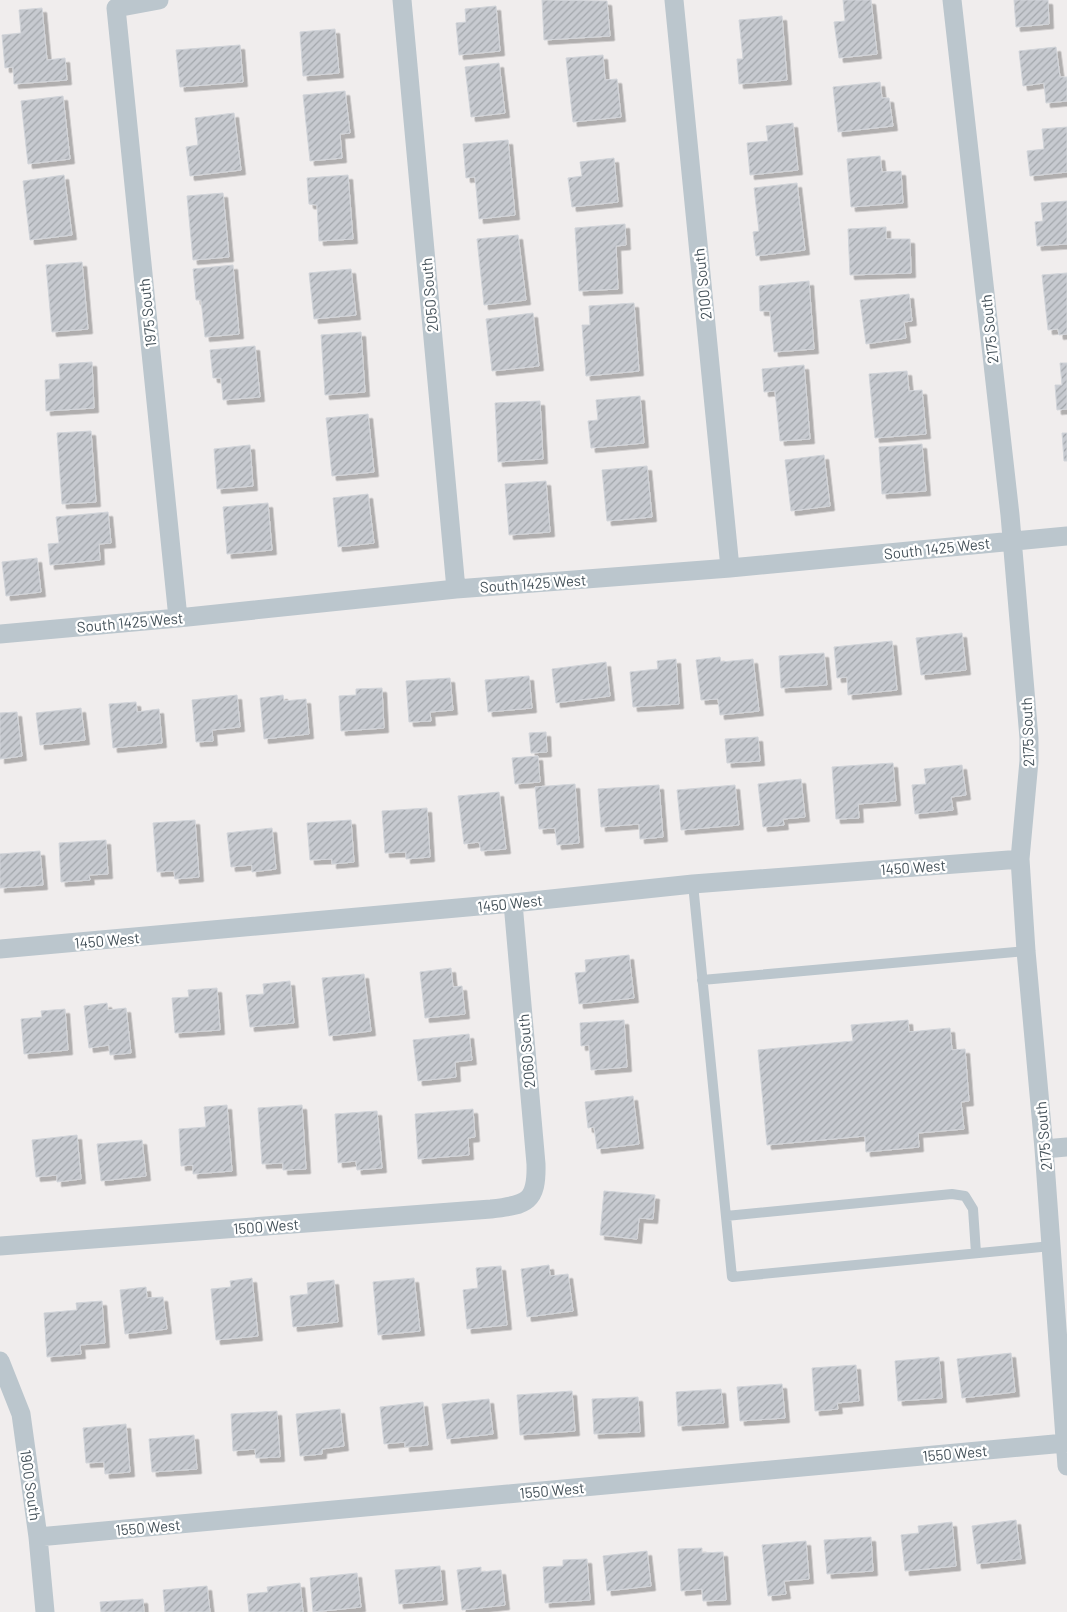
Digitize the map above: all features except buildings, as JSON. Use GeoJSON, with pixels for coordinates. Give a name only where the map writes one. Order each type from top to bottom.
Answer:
{"type":"FeatureCollection","features":[{"type":"Feature","properties":{"kind":"street","name":"1975 South"},"geometry":{"type":"LineString","coordinates":[[159,0],[116,8],[178,618]]}},
{"type":"Feature","properties":{"kind":"street","name":"2050 South"},"geometry":{"type":"LineString","coordinates":[[402,0],[456,589]]}},
{"type":"Feature","properties":{"kind":"street","name":"2100 South"},"geometry":{"type":"LineString","coordinates":[[674,0],[730,568]]}},
{"type":"Feature","properties":{"kind":"street","name":"2175 South"},"geometry":{"type":"LineString","coordinates":[[952,0],[1013,540],[1029,738],[1029,761],[1020,859],[1026,951],[1044,1149],[1067,1466]]}},
{"type":"Feature","properties":{"kind":"street","name":"South 1425 West"},"geometry":{"type":"LineString","coordinates":[[0,634],[178,618],[456,589],[730,568],[1067,536]]}},
{"type":"Feature","properties":{"kind":"street","name":"1450 West"},"geometry":{"type":"LineString","coordinates":[[0,949],[513,903],[693,884],[1020,859]]}},
{"type":"Feature","properties":{"kind":"street","name":"2060 South"},"geometry":{"type":"LineString","coordinates":[[513,903],[536,1164],[536,1186],[530,1198]]}},
{"type":"Feature","properties":{"kind":"street"},"geometry":{"type":"LineString","coordinates":[[1044,1149],[1067,1146]]}},
{"type":"Feature","properties":{"kind":"street","name":"1500 West"},"geometry":{"type":"LineString","coordinates":[[0,1246],[491,1209],[506,1207],[530,1198]]}},
{"type":"Feature","properties":{"kind":"street","name":"1900 South"},"geometry":{"type":"LineString","coordinates":[[0,1361],[21,1414],[38,1537],[45,1612]]}},
{"type":"Feature","properties":{"kind":"street","name":"1550 West"},"geometry":{"type":"LineString","coordinates":[[38,1537],[1065,1443]]}},
{"type":"Feature","properties":{"kind":"lane"},"geometry":{"type":"LineString","coordinates":[[693,884],[732,1277],[1051,1246]]}},
{"type":"Feature","properties":{"kind":"lane"},"geometry":{"type":"LineString","coordinates":[[702,980],[1026,951]]}},
{"type":"Feature","properties":{"kind":"lane"},"geometry":{"type":"LineString","coordinates":[[726,1216],[952,1194],[966,1196],[973,1209],[976,1253]]}}]}
